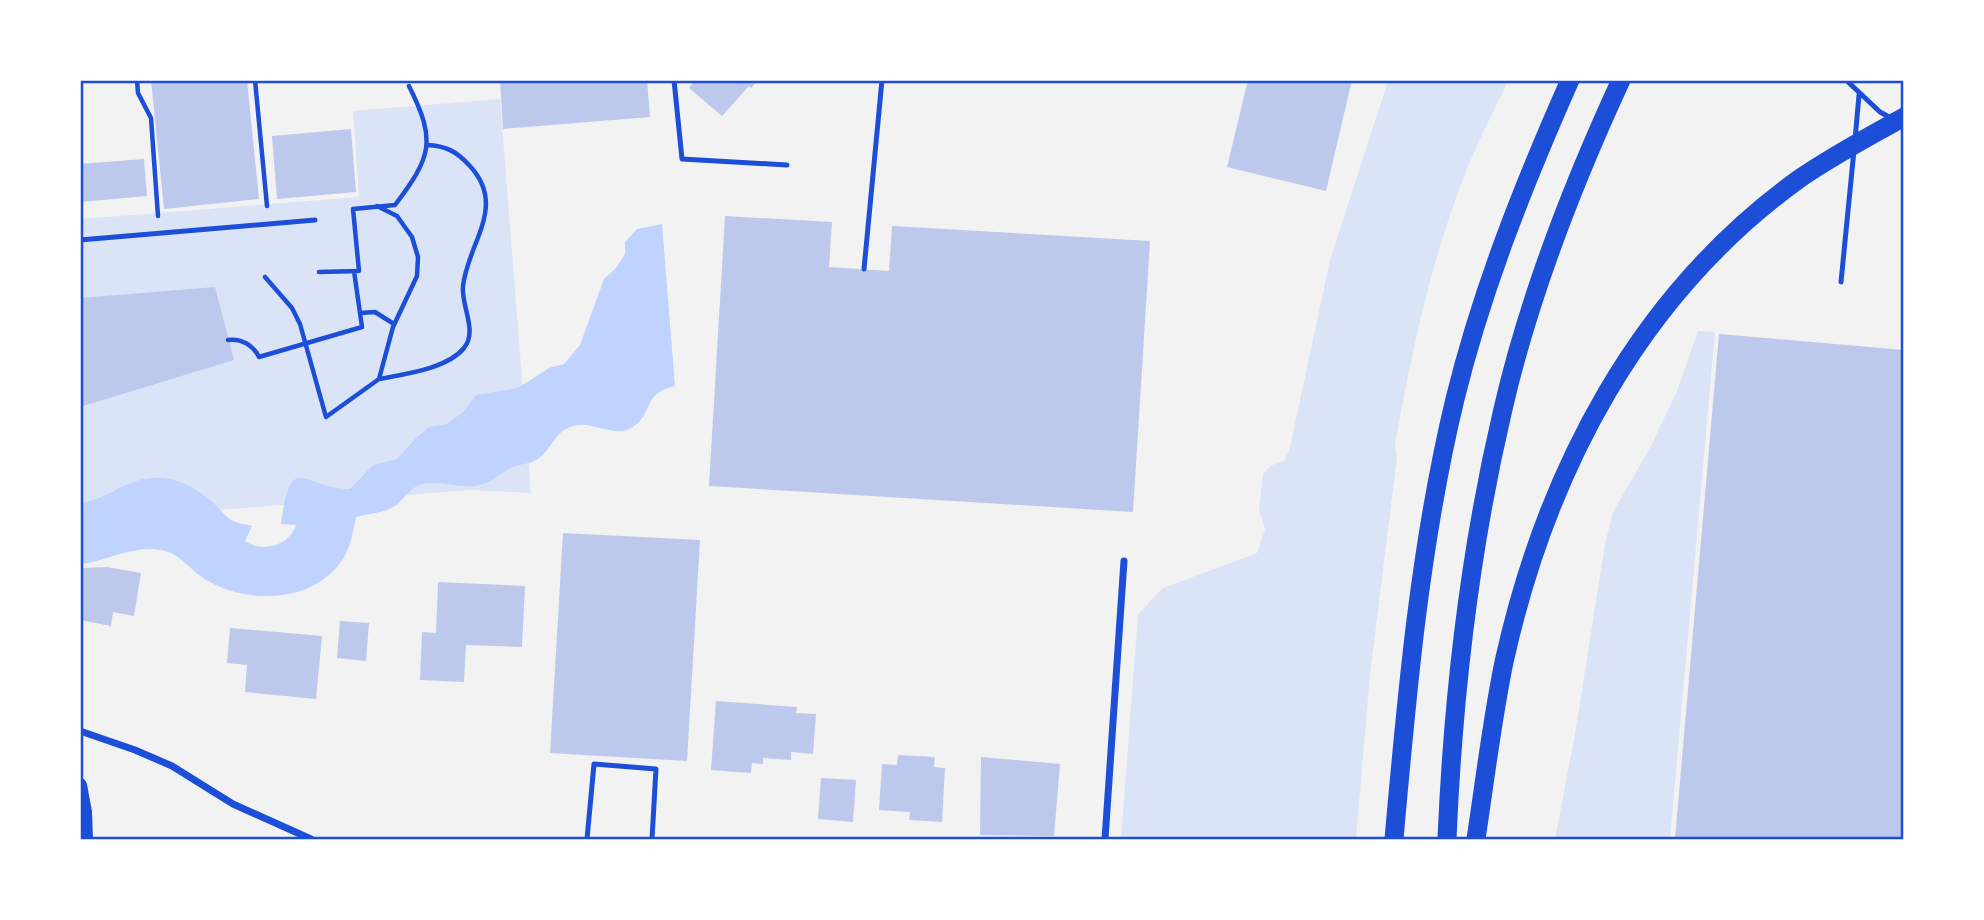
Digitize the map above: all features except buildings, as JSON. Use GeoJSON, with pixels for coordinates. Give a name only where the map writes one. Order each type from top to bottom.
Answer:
{"type":"FeatureCollection","features":[{"type":"Feature","properties":{"kind":"highway"},"geometry":{"type":"LineString","coordinates":[[1394,839],[1409,674],[1422,579],[1435,489],[1455,398],[1481,306],[1508,230],[1570,80]]}},
{"type":"Feature","properties":{"kind":"highway"},"geometry":{"type":"LineString","coordinates":[[1447,839],[1450,769],[1469,600],[1484,497],[1503,408],[1527,319],[1557,232],[1590,147],[1621,80]]}},
{"type":"Feature","properties":{"kind":"highway"},"geometry":{"type":"LineString","coordinates":[[1476,839],[1504,663],[1526,578],[1568,465],[1605,393],[1648,328],[1698,268],[1747,221],[1798,180],[1903,117]]}},
{"type":"Feature","properties":{"kind":"main road"},"geometry":{"type":"LineString","coordinates":[[80,785],[86,839]]}},
{"type":"Feature","properties":{"kind":"street"},"geometry":{"type":"LineString","coordinates":[[1105,839],[1124,561]]}},
{"type":"Feature","properties":{"kind":"street"},"geometry":{"type":"LineString","coordinates":[[80,731],[172,765],[233,804],[311,839]]}},
{"type":"Feature","properties":{"kind":"lane"},"geometry":{"type":"LineString","coordinates":[[674,80],[682,159],[787,165]]}},
{"type":"Feature","properties":{"kind":"lane"},"geometry":{"type":"LineString","coordinates":[[864,269],[882,80]]}},
{"type":"Feature","properties":{"kind":"lane"},"geometry":{"type":"LineString","coordinates":[[1846,80],[1880,112],[1903,124]]}},
{"type":"Feature","properties":{"kind":"lane"},"geometry":{"type":"LineString","coordinates":[[1841,282],[1859,95]]}},
{"type":"Feature","properties":{"kind":"lane"},"geometry":{"type":"LineString","coordinates":[[80,240],[315,220]]}},
{"type":"Feature","properties":{"kind":"lane"},"geometry":{"type":"LineString","coordinates":[[587,839],[594,764],[656,769],[652,839]]}},
{"type":"Feature","properties":{"kind":"path"},"geometry":{"type":"LineString","coordinates":[[137,80],[138,93],[151,118],[160,234]]}},
{"type":"Feature","properties":{"kind":"path"},"geometry":{"type":"LineString","coordinates":[[255,80],[269,224]]}},
{"type":"Feature","properties":{"kind":"path"},"geometry":{"type":"LineString","coordinates":[[319,272],[359,271],[353,209],[395,205],[422,167],[427,145],[424,121],[409,86]]}},
{"type":"Feature","properties":{"kind":"path"},"geometry":{"type":"LineString","coordinates":[[265,277],[292,308],[300,324],[326,417],[379,379],[425,370],[456,356],[466,347],[469,336],[463,287],[483,226],[487,201],[482,183],[472,167],[456,152],[442,146],[427,145]]}},
{"type":"Feature","properties":{"kind":"path"},"geometry":{"type":"LineString","coordinates":[[377,206],[397,216],[412,237],[418,257],[417,276],[394,324],[379,379]]}},
{"type":"Feature","properties":{"kind":"path"},"geometry":{"type":"LineString","coordinates":[[228,341],[234,339],[245,343],[256,350],[258,356],[362,327],[354,271]]}},
{"type":"Feature","properties":{"kind":"path"},"geometry":{"type":"LineString","coordinates":[[360,313],[375,312],[394,324]]}},
{"type":"Feature","properties":{"kind":"shaded area"},"geometry":{"type":"Polygon","coordinates":[[[1388,81],[1508,81],[1473,154],[1451,211],[1431,277],[1408,378],[1395,445],[1397,457],[1370,675],[1356,839],[1121,839],[1138,614],[1163,588],[1257,553],[1265,529],[1259,510],[1263,474],[1270,466],[1285,460],[1290,447],[1330,260],[1388,81]]]}},
{"type":"Feature","properties":{"kind":"shaded area"},"geometry":{"type":"Polygon","coordinates":[[[500,99],[531,493],[470,490],[81,521],[81,219],[359,197],[353,111],[500,99]]]}},
{"type":"Feature","properties":{"kind":"shaded area"},"geometry":{"type":"Polygon","coordinates":[[[1698,331],[1715,332],[1670,839],[1555,839],[1575,734],[1605,544],[1613,512],[1651,446],[1677,391],[1698,331]]]}},
{"type":"Feature","properties":{"kind":"water"},"geometry":{"type":"Polygon","coordinates":[[[662,224],[675,386],[657,394],[643,417],[631,428],[617,431],[587,425],[573,426],[556,437],[540,458],[513,467],[486,483],[468,486],[427,483],[417,486],[389,509],[356,517],[349,546],[341,562],[328,576],[297,592],[279,596],[242,594],[208,581],[171,553],[155,549],[133,551],[81,564],[81,503],[99,498],[133,482],[152,478],[168,479],[191,487],[231,520],[252,526],[245,541],[252,545],[267,547],[281,542],[296,525],[281,524],[289,486],[295,480],[302,478],[350,489],[373,465],[397,459],[429,427],[447,424],[463,412],[476,395],[518,388],[549,368],[564,364],[580,345],[604,279],[616,268],[625,254],[625,242],[637,229],[662,224]]]}}]}
